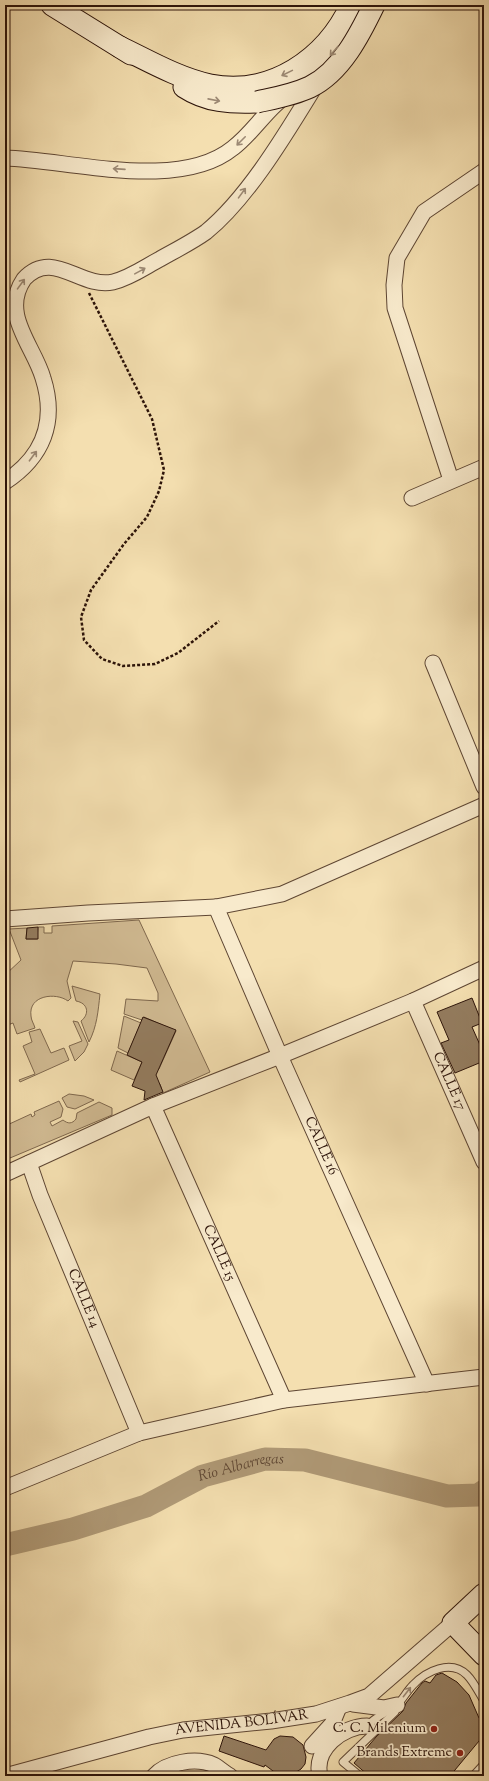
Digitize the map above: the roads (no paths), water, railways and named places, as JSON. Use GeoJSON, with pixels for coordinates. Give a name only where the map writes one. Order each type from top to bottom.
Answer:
{"type":"FeatureCollection","features":[{"type":"Feature","properties":{"kind":"main road"},"geometry":{"type":"LineString","coordinates":[[52,5],[193,93],[212,100],[233,103],[256,93],[272,80],[303,65],[333,35],[342,23],[351,5]]}},
{"type":"Feature","properties":{"kind":"main road"},"geometry":{"type":"LineString","coordinates":[[256,93],[290,95],[326,78],[344,57],[374,5]]}},
{"type":"Feature","properties":{"kind":"main road"},"geometry":{"type":"LineString","coordinates":[[484,1594],[453,1623],[484,1655]]}},
{"type":"Feature","properties":{"kind":"street"},"geometry":{"type":"LineString","coordinates":[[5,158],[148,171],[182,170],[210,161],[233,149],[271,109],[331,55],[342,42],[361,5]]}},
{"type":"Feature","properties":{"kind":"street"},"geometry":{"type":"LineString","coordinates":[[5,482],[32,459],[41,446],[47,427],[49,404],[43,377],[22,338],[14,317],[13,306],[15,292],[24,279],[36,271],[49,266],[61,268],[83,280],[101,284],[114,282],[130,276],[206,232],[236,201],[286,133],[317,83]]}},
{"type":"Feature","properties":{"kind":"street"},"geometry":{"type":"LineString","coordinates":[[451,480],[395,308],[394,285],[397,258],[424,212],[484,172]]}},
{"type":"Feature","properties":{"kind":"street"},"geometry":{"type":"LineString","coordinates":[[412,498],[484,467]]}},
{"type":"Feature","properties":{"kind":"street"},"geometry":{"type":"LineString","coordinates":[[433,663],[484,787]]}},
{"type":"Feature","properties":{"kind":"street"},"geometry":{"type":"LineString","coordinates":[[5,919],[216,907],[282,894],[484,805]]}},
{"type":"Feature","properties":{"kind":"street","name":"CALLE 16"},"geometry":{"type":"LineString","coordinates":[[216,907],[280,1056],[427,1384]]}},
{"type":"Feature","properties":{"kind":"street"},"geometry":{"type":"LineString","coordinates":[[5,1174],[153,1106],[413,1001],[484,968]]}},
{"type":"Feature","properties":{"kind":"street","name":"CALLE 17"},"geometry":{"type":"LineString","coordinates":[[413,1001],[484,1162]]}},
{"type":"Feature","properties":{"kind":"street","name":"CALLE 15"},"geometry":{"type":"LineString","coordinates":[[153,1106],[284,1400]]}},
{"type":"Feature","properties":{"kind":"street","name":"CALLE 14"},"geometry":{"type":"LineString","coordinates":[[29,1163],[40,1195],[139,1433]]}},
{"type":"Feature","properties":{"kind":"street"},"geometry":{"type":"LineString","coordinates":[[7,1483],[139,1433],[284,1400],[484,1377]]}},
{"type":"Feature","properties":{"kind":"street","name":"AVENIDA BOLÍVAR"},"geometry":{"type":"LineString","coordinates":[[5,1776],[183,1730],[309,1716],[345,1705],[369,1696],[453,1623]]}},
{"type":"Feature","properties":{"kind":"street"},"geometry":{"type":"LineString","coordinates":[[312,1746],[332,1724],[345,1705],[384,1708],[397,1705]]}},
{"type":"Feature","properties":{"kind":"street"},"geometry":{"type":"LineString","coordinates":[[320,1776],[319,1761],[322,1753],[336,1738],[351,1728],[367,1726]]}},
{"type":"Feature","properties":{"kind":"street"},"geometry":{"type":"LineString","coordinates":[[154,1776],[159,1770],[194,1760],[213,1765],[230,1776]]}},
{"type":"Feature","properties":{"kind":"lane"},"geometry":{"type":"LineString","coordinates":[[367,1726],[375,1717],[397,1705],[417,1682],[431,1671],[441,1668],[455,1669],[466,1674],[484,1701]]}},
{"type":"Feature","properties":{"kind":"lane"},"geometry":{"type":"LineString","coordinates":[[360,1776],[343,1762],[369,1739],[395,1712],[397,1705]]}},
{"type":"Feature","properties":{"kind":"lane"},"geometry":{"type":"LineString","coordinates":[[473,1776],[484,1764]]}},
{"type":"Feature","properties":{"kind":"waterway","name":"Río Albarregas"},"geometry":{"type":"LineString","coordinates":[[5,1545],[73,1529],[146,1506],[203,1476],[265,1459],[305,1460],[447,1496],[478,1495],[484,1491]]}},
{"type":"Feature","properties":{"kind":"place","name":"C. C. Milenium"},"geometry":{"type":"Point","coordinates":[434,1729]}},
{"type":"Feature","properties":{"kind":"place","name":"Brands Extreme"},"geometry":{"type":"Point","coordinates":[460,1753]}}]}
